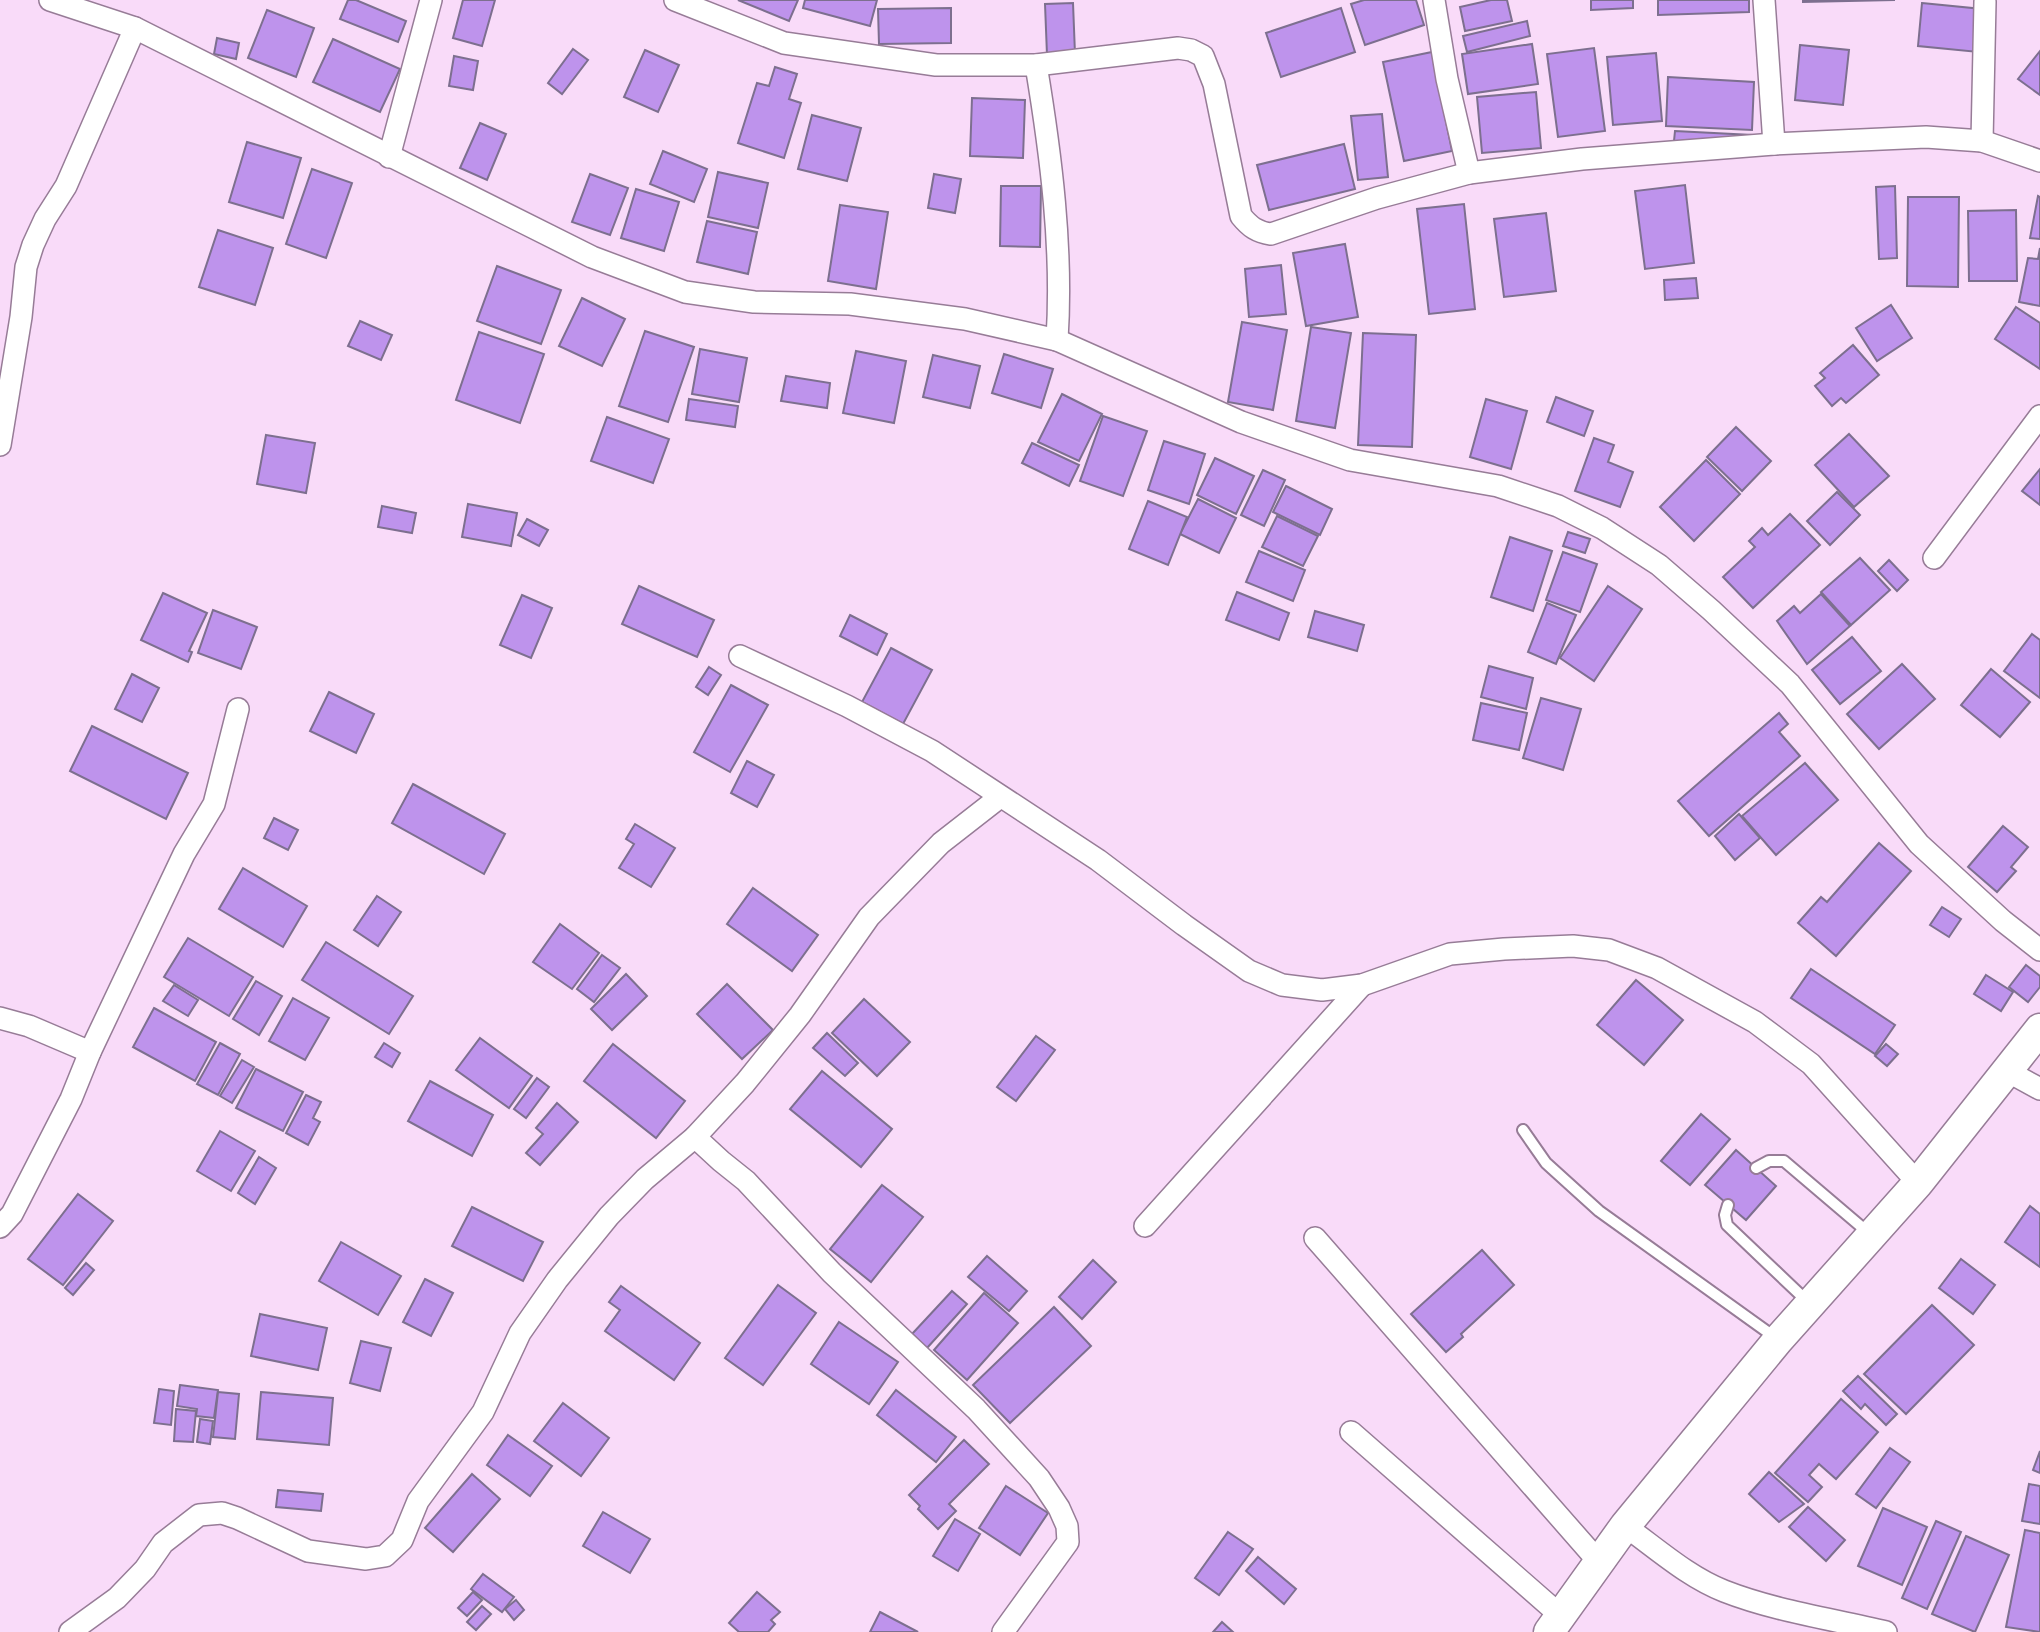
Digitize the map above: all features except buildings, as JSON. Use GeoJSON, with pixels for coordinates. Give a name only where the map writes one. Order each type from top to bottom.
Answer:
{"type":"FeatureCollection","features":[{"type":"Feature","properties":{"kind":"main road"},"geometry":{"type":"LineString","coordinates":[[1555,1624],[1625,1526],[1778,1340],[1918,1183],[2040,1029]]}},
{"type":"Feature","properties":{"kind":"street"},"geometry":{"type":"LineString","coordinates":[[50,0],[135,28],[592,257],[685,292],[754,302],[863,305],[965,319],[1057,340],[1241,422],[1350,460],[1498,486],[1558,506],[1602,528],[1659,565],[1711,610],[1790,684],[1919,844],[2003,921],[2040,950]]}},
{"type":"Feature","properties":{"kind":"street"},"geometry":{"type":"LineString","coordinates":[[389,157],[431,0]]}},
{"type":"Feature","properties":{"kind":"street"},"geometry":{"type":"LineString","coordinates":[[675,0],[784,43],[936,65],[1036,65],[1178,48],[1191,50],[1203,56],[1214,83],[1241,216],[1249,226],[1260,233],[1271,233],[1377,198],[1469,173],[1582,159],[1774,144],[1926,137],[1982,141],[2040,161]]}},
{"type":"Feature","properties":{"kind":"street"},"geometry":{"type":"LineString","coordinates":[[1434,0],[1447,79],[1469,173]]}},
{"type":"Feature","properties":{"kind":"street"},"geometry":{"type":"LineString","coordinates":[[1764,0],[1774,144]]}},
{"type":"Feature","properties":{"kind":"street"},"geometry":{"type":"LineString","coordinates":[[1982,141],[1985,2]]}},
{"type":"Feature","properties":{"kind":"street"},"geometry":{"type":"LineString","coordinates":[[0,445],[21,317],[26,267],[33,245],[65,186],[135,28]]}},
{"type":"Feature","properties":{"kind":"street"},"geometry":{"type":"LineString","coordinates":[[1036,65],[1046,123],[1055,220],[1059,306],[1057,340]]}},
{"type":"Feature","properties":{"kind":"street"},"geometry":{"type":"LineString","coordinates":[[1934,558],[2040,416]]}},
{"type":"Feature","properties":{"kind":"street"},"geometry":{"type":"LineString","coordinates":[[740,656],[846,706],[932,751],[1098,860],[1249,971],[1282,985],[1322,990],[1362,985],[1450,954],[1504,949],[1573,946],[1609,950],[1657,968],[1755,1022],[1811,1064],[1918,1183]]}},
{"type":"Feature","properties":{"kind":"street"},"geometry":{"type":"LineString","coordinates":[[0,1227],[12,1214],[71,1099],[90,1052],[184,854],[214,804],[238,709]]}},
{"type":"Feature","properties":{"kind":"street"},"geometry":{"type":"LineString","coordinates":[[70,1632],[117,1598],[145,1569],[163,1543],[199,1515],[222,1513],[308,1551],[366,1559],[385,1556],[402,1540],[418,1501],[483,1412],[520,1333],[557,1280],[609,1216],[645,1179],[695,1137],[745,1083],[800,1015],[869,917],[941,843],[1000,797]]}},
{"type":"Feature","properties":{"kind":"street"},"geometry":{"type":"LineString","coordinates":[[1145,1226],[1362,985]]}},
{"type":"Feature","properties":{"kind":"street"},"geometry":{"type":"LineString","coordinates":[[0,1018],[29,1026],[90,1052]]}},
{"type":"Feature","properties":{"kind":"street"},"geometry":{"type":"LineString","coordinates":[[2007,1071],[2040,1089]]}},
{"type":"Feature","properties":{"kind":"street"},"geometry":{"type":"LineString","coordinates":[[695,1137],[746,1181],[815,1256],[976,1409],[1039,1478],[1059,1508],[1067,1526],[1068,1542],[1003,1632]]}},
{"type":"Feature","properties":{"kind":"street"},"geometry":{"type":"LineString","coordinates":[[1314,1238],[1599,1562]]}},
{"type":"Feature","properties":{"kind":"street"},"geometry":{"type":"LineString","coordinates":[[1352,1432],[1555,1624]]}},
{"type":"Feature","properties":{"kind":"street"},"geometry":{"type":"LineString","coordinates":[[1625,1526],[1684,1568],[1722,1590],[1762,1603],[1886,1632]]}},
{"type":"Feature","properties":{"kind":"lane"},"geometry":{"type":"LineString","coordinates":[[1523,1130],[1546,1163],[1599,1210],[1778,1340]]}},
{"type":"Feature","properties":{"kind":"lane"},"geometry":{"type":"LineString","coordinates":[[1756,1168],[1769,1161],[1784,1161],[1871,1235]]}},
{"type":"Feature","properties":{"kind":"lane"},"geometry":{"type":"LineString","coordinates":[[1728,1205],[1725,1215],[1727,1225],[1810,1303]]}}]}
